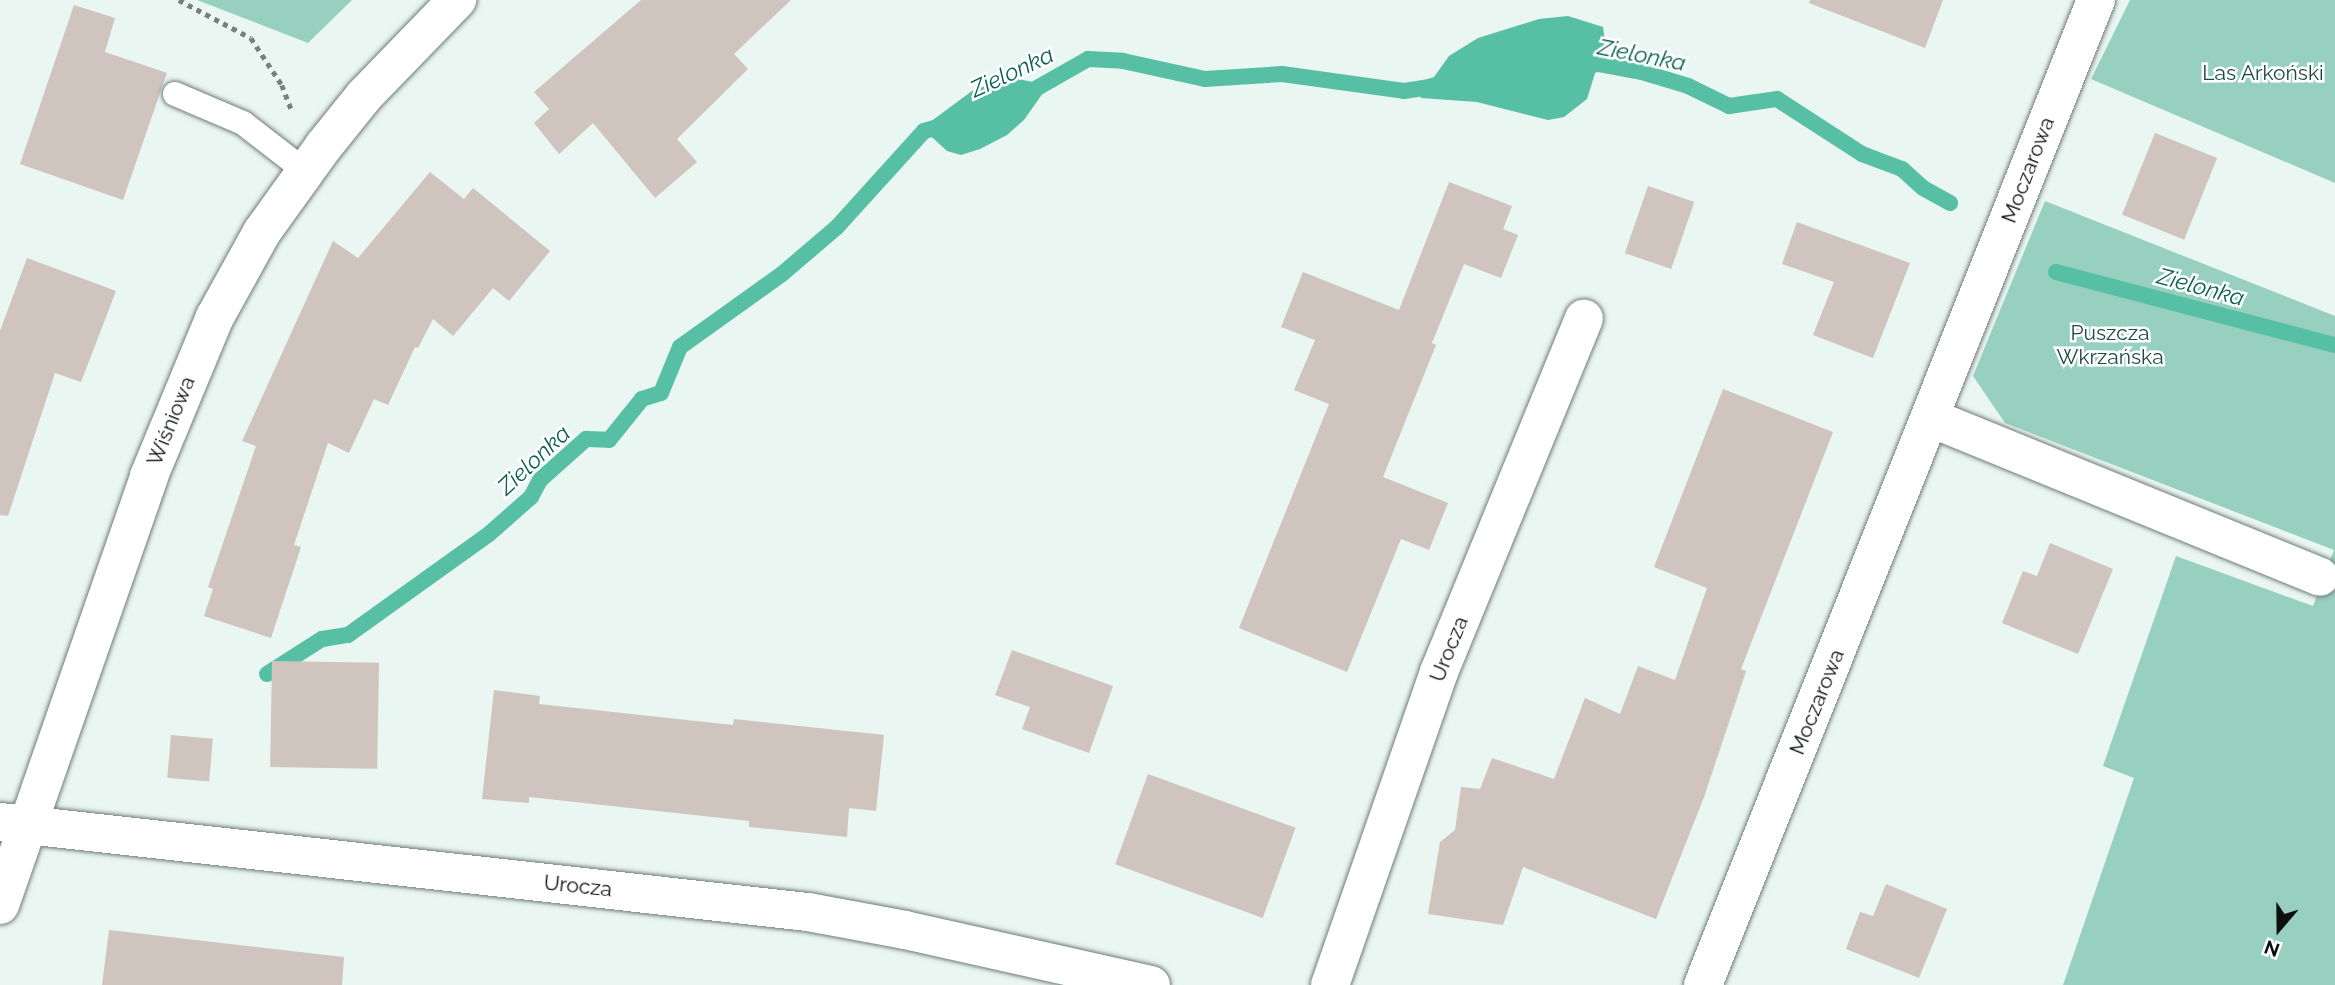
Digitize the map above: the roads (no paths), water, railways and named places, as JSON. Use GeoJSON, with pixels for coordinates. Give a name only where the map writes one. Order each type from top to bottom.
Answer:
{"type":"FeatureCollection","features":[{"type":"Feature","properties":{"kind":"street","name":"Wiśniowa"},"geometry":{"type":"LineString","coordinates":[[0,905],[13,824],[149,476],[215,317],[262,232],[314,159],[364,96],[457,0]]}},
{"type":"Feature","properties":{"kind":"street","name":"Moczarowa"},"geometry":{"type":"LineString","coordinates":[[1703,985],[2096,0]]}},
{"type":"Feature","properties":{"kind":"street","name":"Urocza"},"geometry":{"type":"LineString","coordinates":[[1330,985],[1439,672],[1584,319]]}},
{"type":"Feature","properties":{"kind":"street"},"geometry":{"type":"LineString","coordinates":[[1931,418],[2320,577]]}},
{"type":"Feature","properties":{"kind":"street","name":"Urocza"},"geometry":{"type":"LineString","coordinates":[[13,824],[808,912],[919,933],[1151,985]]}},
{"type":"Feature","properties":{"kind":"lane"},"geometry":{"type":"LineString","coordinates":[[175,94],[243,123],[314,159]]}},
{"type":"Feature","properties":{"kind":"waterway","name":"Zielonka"},"geometry":{"type":"LineString","coordinates":[[1037,88],[1088,59],[1123,61],[1205,79],[1282,74],[1404,91],[1437,86]]}},
{"type":"Feature","properties":{"kind":"waterway","name":"Zielonka"},"geometry":{"type":"LineString","coordinates":[[1577,67],[1598,64],[1642,72],[1688,86],[1729,106],[1777,99],[1862,154],[1902,169],[1923,188],[1950,203]]}},
{"type":"Feature","properties":{"kind":"waterway","name":"Zielonka"},"geometry":{"type":"LineString","coordinates":[[267,674],[322,639],[348,635],[489,534],[531,497],[540,480],[586,439],[609,440],[642,399],[661,393],[680,347],[782,274],[837,227],[924,131],[945,125]]}},
{"type":"Feature","properties":{"kind":"waterway","name":"Zielonka"},"geometry":{"type":"LineString","coordinates":[[2056,272],[2335,345]]}},
{"type":"Feature","properties":{"kind":"park label","name":"Las Arkoński"},"geometry":{"type":"Point","coordinates":[2263,73]}},
{"type":"Feature","properties":{"kind":"park label","name":"Puszcza Wkrzańska"},"geometry":{"type":"Point","coordinates":[2110,345]}}]}
